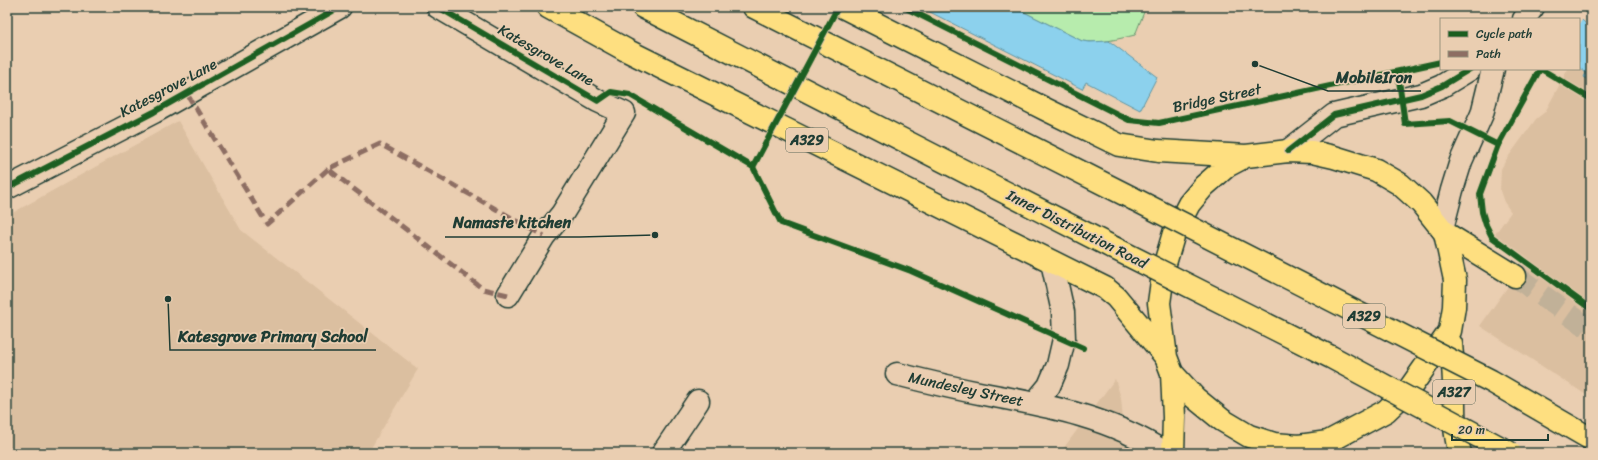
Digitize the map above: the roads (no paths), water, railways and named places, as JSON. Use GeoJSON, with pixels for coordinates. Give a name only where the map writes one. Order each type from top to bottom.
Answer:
{"type":"FeatureCollection","features":[{"type":"Feature","properties":{"kind":"main road","name":"A329"},"geometry":{"type":"LineString","coordinates":[[548,7],[633,54],[1105,288],[1116,297],[1169,365]]}},
{"type":"Feature","properties":{"kind":"main road","name":"Inner Distribution Road"},"geometry":{"type":"LineString","coordinates":[[643,7],[1112,247],[1331,357],[1510,453]]}},
{"type":"Feature","properties":{"kind":"main road","name":"A329"},"geometry":{"type":"LineString","coordinates":[[754,7],[1491,381],[1591,439]]}},
{"type":"Feature","properties":{"kind":"main road"},"geometry":{"type":"LineString","coordinates":[[843,7],[1119,145],[1158,150],[1246,156],[1288,151],[1312,152],[1376,170],[1400,184],[1421,203],[1444,231],[1515,276]]}},
{"type":"Feature","properties":{"kind":"main road"},"geometry":{"type":"LineString","coordinates":[[1173,453],[1174,417],[1169,365],[1159,303],[1164,267],[1174,233],[1189,204],[1204,186],[1227,166],[1246,156]]}},
{"type":"Feature","properties":{"kind":"main road"},"geometry":{"type":"LineString","coordinates":[[1169,365],[1195,398],[1222,420],[1249,436],[1274,444],[1299,446],[1328,442],[1357,428],[1386,411],[1410,388],[1450,331],[1454,306],[1455,280],[1444,231]]}},
{"type":"Feature","properties":{"kind":"main road","name":"A327"},"geometry":{"type":"LineString","coordinates":[[1450,331],[1454,383],[1454,416],[1456,438],[1460,453]]}},
{"type":"Feature","properties":{"kind":"street","name":"Katesgrove Lane"},"geometry":{"type":"LineString","coordinates":[[7,188],[167,104],[340,7]]}},
{"type":"Feature","properties":{"kind":"street","name":"Katesgrove Lane"},"geometry":{"type":"LineString","coordinates":[[438,7],[598,101],[624,113],[562,214],[544,236],[508,295]]}},
{"type":"Feature","properties":{"kind":"street"},"geometry":{"type":"LineString","coordinates":[[1525,18],[1533,7]]}},
{"type":"Feature","properties":{"kind":"street"},"geometry":{"type":"LineString","coordinates":[[1288,151],[1334,114],[1421,95],[1442,86],[1468,70]]}},
{"type":"Feature","properties":{"kind":"street"},"geometry":{"type":"LineString","coordinates":[[1444,231],[1452,190],[1461,161],[1482,114],[1493,70]]}},
{"type":"Feature","properties":{"kind":"street","name":"Mundesley Street"},"geometry":{"type":"LineString","coordinates":[[1034,403],[1049,386],[1058,365],[1064,339],[1063,312],[1052,262]]}},
{"type":"Feature","properties":{"kind":"street","name":"Mundesley Street"},"geometry":{"type":"LineString","coordinates":[[897,374],[934,384],[1034,403],[1092,418],[1147,441],[1165,453]]}},
{"type":"Feature","properties":{"kind":"street"},"geometry":{"type":"LineString","coordinates":[[663,453],[698,401]]}},
{"type":"Feature","properties":{"kind":"water"},"geometry":{"type":"Polygon","coordinates":[[[920,7],[1014,7],[1082,41],[1109,41],[1157,77],[1140,110],[1086,82],[1082,89],[920,7]]]}},
{"type":"Feature","properties":{"kind":"water"},"geometry":{"type":"Polygon","coordinates":[[[1580,18],[1591,28],[1591,82],[1584,77],[1586,73],[1580,68],[1580,18]]]}},
{"type":"Feature","properties":{"kind":"tunnel"},"geometry":{"type":"LineString","coordinates":[[1515,276],[1591,330]]}},
{"type":"Feature","properties":{"kind":"place","name":"MobileIron"},"geometry":{"type":"Point","coordinates":[1255,64]}},
{"type":"Feature","properties":{"kind":"place","name":"Namaste kitchen"},"geometry":{"type":"Point","coordinates":[655,235]}},
{"type":"Feature","properties":{"kind":"place","name":"Katesgrove Primary School"},"geometry":{"type":"Point","coordinates":[168,299]}}]}
